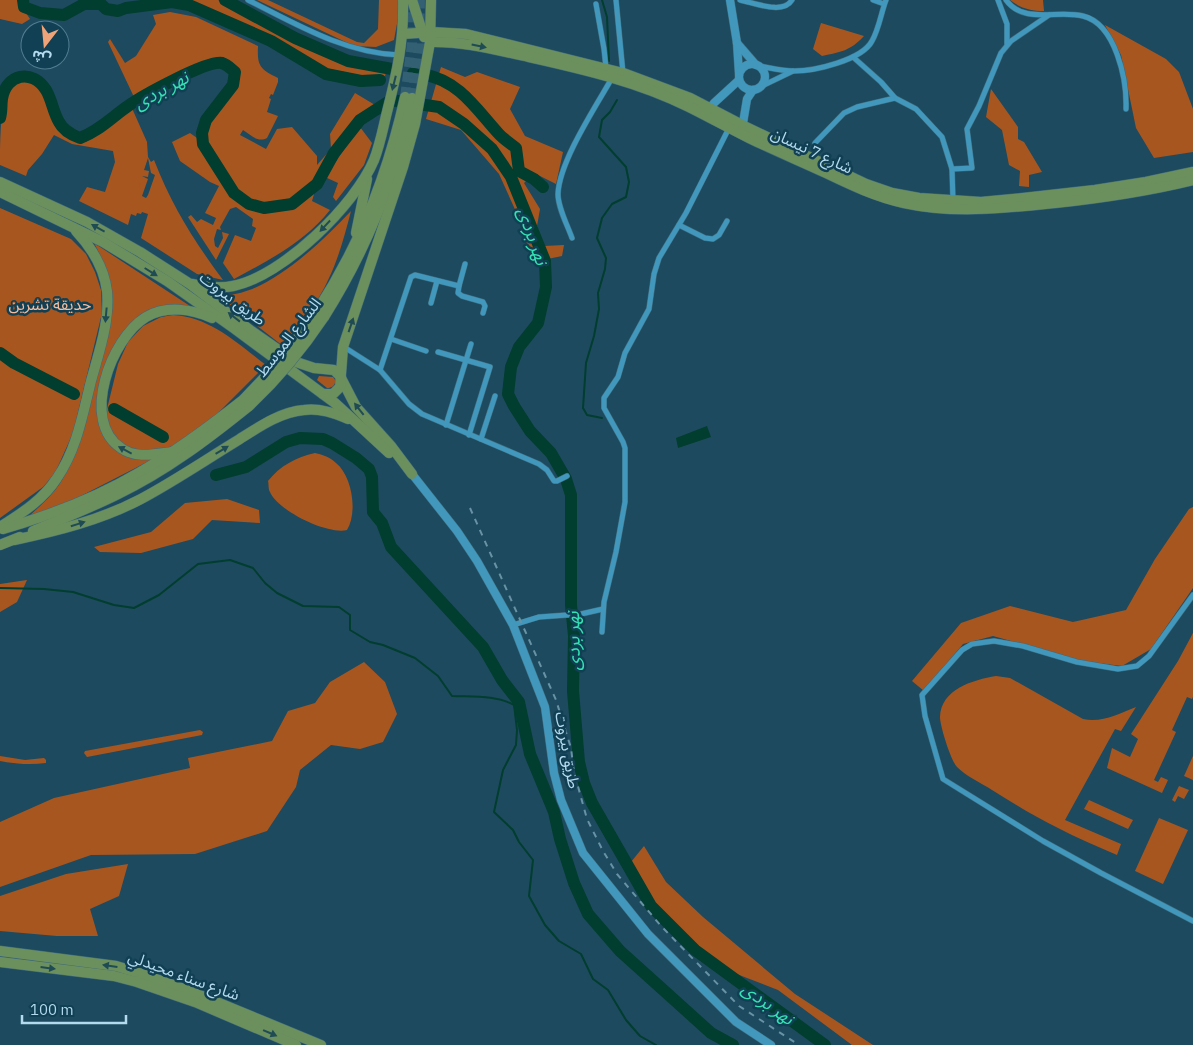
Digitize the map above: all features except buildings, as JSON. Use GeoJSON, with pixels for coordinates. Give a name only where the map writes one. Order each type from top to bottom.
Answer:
{"type":"FeatureCollection","features":[{"type":"Feature","properties":{"kind":"main road"},"geometry":{"type":"LineString","coordinates":[[353,248],[369,171],[379,147],[400,56],[403,34],[403,0]]}},
{"type":"Feature","properties":{"kind":"main road"},"geometry":{"type":"LineString","coordinates":[[403,34],[428,35],[412,0]]}},
{"type":"Feature","properties":{"kind":"main road","name":"الشارع الموسط"},"geometry":{"type":"LineString","coordinates":[[0,528],[36,519],[104,491],[139,473],[246,403],[273,383],[295,358],[362,249],[384,208],[410,146],[419,106],[431,0]]}},
{"type":"Feature","properties":{"kind":"main road","name":"شارع 7 نيسان"},"geometry":{"type":"LineString","coordinates":[[428,35],[448,32],[474,36],[606,68],[670,89],[742,130],[876,195],[903,203],[946,209],[982,210],[1096,198],[1193,180]]}},
{"type":"Feature","properties":{"kind":"main road","name":"شارع 7 نيسان"},"geometry":{"type":"LineString","coordinates":[[428,35],[451,42],[571,67],[612,78],[708,111],[729,128],[742,130],[879,188],[919,198],[953,202],[981,202],[1095,190],[1193,172]]}},
{"type":"Feature","properties":{"kind":"main road","name":"الشارع الموسط"},"geometry":{"type":"LineString","coordinates":[[321,314],[372,207],[385,173],[408,98],[400,152],[343,347],[340,387],[333,394],[323,394]]}},
{"type":"Feature","properties":{"kind":"main road"},"geometry":{"type":"LineString","coordinates":[[190,284],[218,288],[233,286],[247,282],[274,267],[314,238],[350,199],[369,171]]}},
{"type":"Feature","properties":{"kind":"main road","name":"طريق بيروت"},"geometry":{"type":"LineString","coordinates":[[0,182],[87,222],[140,252],[190,284],[288,358],[305,366],[334,370],[340,376],[356,407],[391,446],[412,474]]}},
{"type":"Feature","properties":{"kind":"main road","name":"طريق بيروت"},"geometry":{"type":"LineString","coordinates":[[0,192],[103,242],[166,281],[323,394],[412,474]]}},
{"type":"Feature","properties":{"kind":"main road"},"geometry":{"type":"LineString","coordinates":[[0,528],[32,506],[47,492],[58,477],[76,437],[102,340],[107,316],[107,291],[100,267],[89,245],[70,225]]}},
{"type":"Feature","properties":{"kind":"main road"},"geometry":{"type":"LineString","coordinates":[[172,452],[147,455],[134,454],[121,449],[110,439],[101,420],[101,408],[115,353],[125,336],[139,322],[148,316],[163,311],[190,310],[235,329]]}},
{"type":"Feature","properties":{"kind":"main road","name":"الشارع الموسط"},"geometry":{"type":"LineString","coordinates":[[0,545],[120,493],[162,470],[192,450],[246,403]]}},
{"type":"Feature","properties":{"kind":"main road"},"geometry":{"type":"LineString","coordinates":[[14,540],[53,532],[119,510],[141,499],[266,424],[292,412],[319,410],[356,422]]}},
{"type":"Feature","properties":{"kind":"main road","name":"شارع سناء محيدلي"},"geometry":{"type":"LineString","coordinates":[[0,951],[116,966],[198,994],[321,1045]]}},
{"type":"Feature","properties":{"kind":"main road","name":"شارع سناء محيدلي"},"geometry":{"type":"LineString","coordinates":[[0,962],[114,976],[137,982],[195,1002],[296,1045]]}},
{"type":"Feature","properties":{"kind":"street"},"geometry":{"type":"LineString","coordinates":[[248,0],[344,46],[378,54],[400,56]]}},
{"type":"Feature","properties":{"kind":"street"},"geometry":{"type":"LineString","coordinates":[[616,0],[623,73]]}},
{"type":"Feature","properties":{"kind":"street"},"geometry":{"type":"LineString","coordinates":[[730,0],[737,43],[739,77],[744,87],[756,88],[794,71],[830,65],[864,51],[872,41],[885,2],[873,0]]}},
{"type":"Feature","properties":{"kind":"street"},"geometry":{"type":"LineString","coordinates":[[740,0],[781,8],[789,5],[792,0]]}},
{"type":"Feature","properties":{"kind":"street"},"geometry":{"type":"LineString","coordinates":[[998,0],[1006,24],[1006,45]]}},
{"type":"Feature","properties":{"kind":"street"},"geometry":{"type":"LineString","coordinates":[[1006,0],[1020,10],[1034,14],[1083,16],[1099,26],[1114,48],[1120,62],[1126,93],[1126,109]]}},
{"type":"Feature","properties":{"kind":"street"},"geometry":{"type":"LineString","coordinates":[[596,4],[606,68]]}},
{"type":"Feature","properties":{"kind":"street"},"geometry":{"type":"LineString","coordinates":[[952,169],[972,168],[967,129],[979,106],[998,57],[1006,45],[1049,15]]}},
{"type":"Feature","properties":{"kind":"street"},"geometry":{"type":"LineString","coordinates":[[737,43],[765,76],[764,80],[747,100],[742,130]]}},
{"type":"Feature","properties":{"kind":"street"},"geometry":{"type":"LineString","coordinates":[[853,57],[881,82],[894,98],[916,109],[942,137],[952,169],[953,202]]}},
{"type":"Feature","properties":{"kind":"street"},"geometry":{"type":"LineString","coordinates":[[708,111],[739,77],[746,66],[794,71]]}},
{"type":"Feature","properties":{"kind":"street"},"geometry":{"type":"LineString","coordinates":[[572,238],[559,202],[559,188],[570,153],[612,78]]}},
{"type":"Feature","properties":{"kind":"street"},"geometry":{"type":"LineString","coordinates":[[815,143],[844,113],[857,107],[894,98]]}},
{"type":"Feature","properties":{"kind":"street"},"geometry":{"type":"LineString","coordinates":[[602,632],[603,609],[616,552],[626,492],[625,448],[604,408],[604,398],[618,377],[625,353],[649,309],[654,274],[659,258],[679,225],[729,128]]}},
{"type":"Feature","properties":{"kind":"street"},"geometry":{"type":"LineString","coordinates":[[679,225],[705,238],[713,239],[719,234],[727,221]]}},
{"type":"Feature","properties":{"kind":"street"},"geometry":{"type":"LineString","coordinates":[[466,264],[458,291],[460,295],[483,302],[485,306],[483,313]]}},
{"type":"Feature","properties":{"kind":"street"},"geometry":{"type":"LineString","coordinates":[[380,370],[411,277],[415,275],[459,286]]}},
{"type":"Feature","properties":{"kind":"street"},"geometry":{"type":"LineString","coordinates":[[431,303],[437,280]]}},
{"type":"Feature","properties":{"kind":"street"},"geometry":{"type":"LineString","coordinates":[[391,339],[426,351]]}},
{"type":"Feature","properties":{"kind":"street"},"geometry":{"type":"LineString","coordinates":[[446,425],[471,344]]}},
{"type":"Feature","properties":{"kind":"street"},"geometry":{"type":"LineString","coordinates":[[343,347],[380,370],[416,410],[446,425],[539,464],[547,470],[554,481],[567,476]]}},
{"type":"Feature","properties":{"kind":"street"},"geometry":{"type":"LineString","coordinates":[[438,352],[490,367],[469,434]]}},
{"type":"Feature","properties":{"kind":"street"},"geometry":{"type":"LineString","coordinates":[[481,440],[495,396]]}},
{"type":"Feature","properties":{"kind":"street","name":"طريق بيروت"},"geometry":{"type":"LineString","coordinates":[[412,474],[452,524],[477,561],[513,625],[545,707],[554,773],[561,800],[583,853],[648,934],[736,1022],[771,1045]]}},
{"type":"Feature","properties":{"kind":"street"},"geometry":{"type":"LineString","coordinates":[[1193,595],[1149,656],[1137,666],[1118,669],[1077,662],[1023,646],[994,641],[972,644],[962,650],[922,695],[925,716],[944,779],[1043,841],[1101,874],[1193,921]]}},
{"type":"Feature","properties":{"kind":"street"},"geometry":{"type":"LineString","coordinates":[[513,625],[540,617],[581,614],[603,609]]}},
{"type":"Feature","properties":{"kind":"green space"},"geometry":{"type":"Polygon","coordinates":[[[0,0],[20,0],[30,19],[20,20],[20,24],[0,19],[0,0]]]}},
{"type":"Feature","properties":{"kind":"green space"},"geometry":{"type":"Polygon","coordinates":[[[148,0],[170,0],[150,4],[148,0]]]}},
{"type":"Feature","properties":{"kind":"green space"},"geometry":{"type":"Polygon","coordinates":[[[170,0],[218,0],[293,40],[348,63],[386,72],[385,76],[361,81],[326,73],[275,42],[191,5],[170,0]]]}},
{"type":"Feature","properties":{"kind":"green space"},"geometry":{"type":"Polygon","coordinates":[[[257,0],[268,0],[357,42],[364,43],[378,29],[379,0],[400,0],[401,2],[394,40],[376,47],[354,46],[257,0]]]}},
{"type":"Feature","properties":{"kind":"green space"},"geometry":{"type":"Polygon","coordinates":[[[1010,0],[1043,0],[1044,11],[1026,8],[1010,0]]]}},
{"type":"Feature","properties":{"kind":"green space"},"geometry":{"type":"Polygon","coordinates":[[[170,12],[196,17],[258,46],[259,63],[263,69],[278,78],[273,95],[271,94],[269,98],[271,99],[267,112],[278,116],[267,138],[258,139],[243,130],[240,135],[266,149],[277,129],[292,127],[317,156],[317,165],[331,149],[330,134],[355,93],[375,105],[359,117],[317,175],[317,184],[312,201],[330,210],[298,241],[234,279],[223,263],[235,235],[251,241],[256,228],[252,226],[253,219],[236,207],[230,209],[220,227],[221,230],[217,229],[214,239],[215,246],[218,248],[223,238],[222,232],[229,234],[216,260],[188,217],[191,215],[197,222],[201,219],[213,225],[216,218],[205,213],[219,186],[180,161],[172,142],[190,133],[204,143],[207,123],[234,88],[238,73],[235,66],[222,57],[205,62],[134,97],[108,42],[110,39],[125,63],[136,56],[156,24],[153,15],[170,12]]]}},
{"type":"Feature","properties":{"kind":"green space"},"geometry":{"type":"Polygon","coordinates":[[[821,23],[864,36],[845,50],[822,56],[813,49],[821,23]]]}},
{"type":"Feature","properties":{"kind":"green space"},"geometry":{"type":"Polygon","coordinates":[[[1105,25],[1166,59],[1179,72],[1193,109],[1193,152],[1154,158],[1136,128],[1121,55],[1105,25]]]}},
{"type":"Feature","properties":{"kind":"green space"},"geometry":{"type":"Polygon","coordinates":[[[441,67],[465,77],[477,72],[520,87],[510,109],[525,136],[563,152],[556,184],[534,173],[524,183],[540,209],[537,226],[544,246],[564,245],[562,256],[533,262],[518,216],[499,174],[461,130],[426,119],[441,67]]]}},
{"type":"Feature","properties":{"kind":"green space"},"geometry":{"type":"Polygon","coordinates":[[[28,75],[41,84],[45,90],[59,123],[58,126],[79,140],[86,142],[131,106],[147,142],[148,157],[151,162],[154,160],[168,193],[184,223],[223,280],[197,274],[141,238],[148,214],[142,212],[141,214],[137,213],[136,216],[131,214],[128,225],[79,201],[87,187],[105,192],[115,162],[113,151],[72,144],[54,135],[42,154],[28,170],[26,176],[0,165],[1,122],[4,99],[12,81],[28,75]],[[148,158],[144,170],[149,171],[148,177],[142,176],[148,179],[142,196],[146,198],[155,175],[151,173],[148,158]]]}},
{"type":"Feature","properties":{"kind":"green space"},"geometry":{"type":"Polygon","coordinates":[[[991,89],[1018,127],[1018,139],[1024,142],[1042,172],[1029,175],[1029,187],[1019,186],[1020,171],[1009,165],[1002,130],[986,117],[991,89]]]}},
{"type":"Feature","properties":{"kind":"green space"},"geometry":{"type":"Polygon","coordinates":[[[360,127],[372,143],[364,165],[336,201],[333,197],[338,183],[325,177],[360,127]]]}},
{"type":"Feature","properties":{"kind":"green space","name":"حديقة تشرين"},"geometry":{"type":"Polygon","coordinates":[[[0,208],[71,239],[86,254],[101,290],[102,313],[73,433],[55,473],[43,487],[0,518],[0,208]]]}},
{"type":"Feature","properties":{"kind":"green space"},"geometry":{"type":"Polygon","coordinates":[[[351,211],[339,254],[325,287],[308,314],[283,346],[224,300],[227,295],[260,286],[277,276],[311,250],[351,211]]]}},
{"type":"Feature","properties":{"kind":"green space"},"geometry":{"type":"Polygon","coordinates":[[[94,243],[190,306],[165,306],[144,315],[104,377],[103,434],[112,447],[128,457],[153,459],[73,500],[28,517],[46,500],[62,480],[69,467],[81,438],[108,332],[112,309],[109,278],[94,243]]]}},
{"type":"Feature","properties":{"kind":"green space"},"geometry":{"type":"Polygon","coordinates":[[[173,315],[186,317],[211,326],[234,340],[266,365],[216,415],[174,447],[145,453],[121,445],[110,430],[106,413],[118,364],[128,342],[143,326],[161,317],[173,315]]]}},
{"type":"Feature","properties":{"kind":"green space"},"geometry":{"type":"Polygon","coordinates":[[[319,376],[333,377],[336,381],[333,386],[327,388],[317,380],[319,376]]]}},
{"type":"Feature","properties":{"kind":"green space"},"geometry":{"type":"Polygon","coordinates":[[[315,453],[334,461],[346,476],[353,504],[347,530],[328,529],[304,520],[283,507],[269,491],[268,481],[278,471],[301,457],[315,453]]]}},
{"type":"Feature","properties":{"kind":"green space"},"geometry":{"type":"Polygon","coordinates":[[[227,499],[259,510],[260,523],[212,520],[193,539],[141,553],[100,552],[94,547],[151,532],[185,503],[227,499]]]}},
{"type":"Feature","properties":{"kind":"green space"},"geometry":{"type":"Polygon","coordinates":[[[1193,507],[1193,588],[1151,649],[1122,666],[1081,661],[993,636],[963,644],[924,691],[912,681],[961,623],[1010,606],[1073,622],[1126,610],[1155,559],[1189,509],[1193,507]]]}},
{"type":"Feature","properties":{"kind":"green space"},"geometry":{"type":"Polygon","coordinates":[[[27,580],[17,602],[0,612],[0,584],[27,580]]]}},
{"type":"Feature","properties":{"kind":"green space"},"geometry":{"type":"Polygon","coordinates":[[[1193,633],[1193,697],[1192,699],[1187,697],[1172,730],[1176,732],[1154,780],[1158,782],[1161,777],[1168,780],[1162,793],[1107,768],[1112,748],[1130,757],[1138,739],[1131,734],[1178,661],[1193,633]]]}},
{"type":"Feature","properties":{"kind":"green space"},"geometry":{"type":"Polygon","coordinates":[[[364,662],[385,682],[397,714],[383,742],[360,749],[331,745],[300,770],[296,787],[267,831],[195,854],[91,855],[0,887],[0,822],[54,798],[190,768],[188,758],[272,741],[288,711],[315,703],[330,682],[364,662]]]}},
{"type":"Feature","properties":{"kind":"green space"},"geometry":{"type":"Polygon","coordinates":[[[996,676],[1010,678],[1083,719],[1103,719],[1136,707],[1121,731],[1115,729],[1065,820],[1121,844],[1117,855],[1049,824],[957,767],[949,751],[942,728],[940,717],[942,707],[952,693],[968,683],[996,676]]]}},
{"type":"Feature","properties":{"kind":"green space"},"geometry":{"type":"Polygon","coordinates":[[[200,730],[203,732],[202,735],[87,757],[84,753],[85,751],[200,730]]]}},
{"type":"Feature","properties":{"kind":"green space"},"geometry":{"type":"Polygon","coordinates":[[[0,756],[25,760],[44,758],[46,763],[6,762],[0,761],[0,756]]]}},
{"type":"Feature","properties":{"kind":"green space"},"geometry":{"type":"Polygon","coordinates":[[[1193,756],[1193,780],[1184,776],[1193,756]]]}},
{"type":"Feature","properties":{"kind":"green space"},"geometry":{"type":"Polygon","coordinates":[[[1179,786],[1189,790],[1184,799],[1178,796],[1175,802],[1172,800],[1179,786]]]}},
{"type":"Feature","properties":{"kind":"green space"},"geometry":{"type":"Polygon","coordinates":[[[1089,800],[1133,820],[1128,829],[1084,809],[1089,800]]]}},
{"type":"Feature","properties":{"kind":"green space"},"geometry":{"type":"Polygon","coordinates":[[[1159,818],[1188,830],[1163,884],[1135,871],[1159,818]]]}},
{"type":"Feature","properties":{"kind":"green space"},"geometry":{"type":"Polygon","coordinates":[[[644,846],[666,882],[703,917],[795,994],[873,1045],[852,1045],[778,990],[721,968],[651,900],[631,862],[644,846]]]}},
{"type":"Feature","properties":{"kind":"green space"},"geometry":{"type":"Polygon","coordinates":[[[128,864],[119,896],[90,909],[98,936],[57,936],[0,931],[0,896],[66,874],[128,864]]]}},
{"type":"Feature","properties":{"kind":"shaded area"},"geometry":{"type":"Polygon","coordinates":[[[707,426],[711,437],[678,448],[676,438],[707,426]]]}},
{"type":"Feature","properties":{"kind":"waterway"},"geometry":{"type":"LineString","coordinates":[[23,0],[24,7],[40,13],[64,15],[84,4],[101,4],[106,9],[118,11],[126,8],[172,2],[189,5],[271,41],[326,74],[361,81],[380,80]]}},
{"type":"Feature","properties":{"kind":"waterway"},"geometry":{"type":"LineString","coordinates":[[225,0],[295,38],[348,61],[392,69]]}},
{"type":"Feature","properties":{"kind":"waterway"},"geometry":{"type":"LineString","coordinates":[[602,0],[607,17],[609,61]]}},
{"type":"Feature","properties":{"kind":"waterway","name":"نهر بردى"},"geometry":{"type":"LineString","coordinates":[[0,118],[4,91],[14,79],[27,77],[40,83],[46,90],[61,125],[71,134],[80,138],[93,132],[128,106],[160,87],[203,67],[222,63],[235,72],[233,85],[206,120],[202,133],[203,144],[234,193],[249,204],[264,208],[292,204],[317,184],[334,153],[360,120],[391,100],[439,107],[464,124],[492,149],[511,177],[545,261],[546,287],[538,323],[519,347],[511,367],[508,394],[530,431],[551,453],[566,479],[571,495],[571,605],[574,636],[573,691],[579,762],[584,783],[592,803],[651,906],[695,950],[825,1045]]}},
{"type":"Feature","properties":{"kind":"waterway"},"geometry":{"type":"LineString","coordinates":[[426,75],[448,83],[475,106],[500,135],[516,148],[519,171],[534,179],[543,187]]}},
{"type":"Feature","properties":{"kind":"waterway"},"geometry":{"type":"LineString","coordinates":[[602,418],[587,415],[583,408],[586,363],[594,336],[599,309],[598,293],[606,258],[597,238],[602,218],[612,204],[626,197],[629,182],[626,167],[599,137],[602,120],[610,112],[617,100]]}},
{"type":"Feature","properties":{"kind":"waterway"},"geometry":{"type":"LineString","coordinates":[[0,353],[14,363],[74,394]]}},
{"type":"Feature","properties":{"kind":"waterway"},"geometry":{"type":"LineString","coordinates":[[114,409],[163,437]]}},
{"type":"Feature","properties":{"kind":"waterway"},"geometry":{"type":"LineString","coordinates":[[216,475],[246,467],[286,442],[300,438],[323,439],[332,443],[356,458],[369,469],[372,477],[373,512],[382,523],[391,547],[483,647],[502,680],[519,702],[530,754],[554,812],[560,839],[574,883],[588,914],[620,951],[711,1033],[733,1045]]}},
{"type":"Feature","properties":{"kind":"waterway"},"geometry":{"type":"LineString","coordinates":[[0,588],[73,592],[114,605],[134,608],[159,595],[198,564],[230,560],[253,568],[265,583],[277,593],[303,606],[339,607],[350,615],[350,630],[370,642],[383,645],[415,658],[438,676],[452,696],[492,698],[514,705],[517,730],[516,745],[503,770],[494,812],[513,830],[519,842],[533,860],[529,896],[545,925],[559,941],[581,954],[593,979],[608,990],[626,1020],[640,1036],[656,1045]]}},
{"type":"Feature","properties":{"kind":"tunnel"},"geometry":{"type":"LineString","coordinates":[[412,98],[419,45],[420,0]]}},
{"type":"Feature","properties":{"kind":"tunnel"},"geometry":{"type":"LineString","coordinates":[[405,97],[412,44],[413,6]]}},
{"type":"Feature","properties":{"kind":"railway"},"geometry":{"type":"LineString","coordinates":[[470,508],[556,700],[571,748],[574,772],[587,819],[617,874],[661,926],[739,1006],[799,1045]]}}]}
